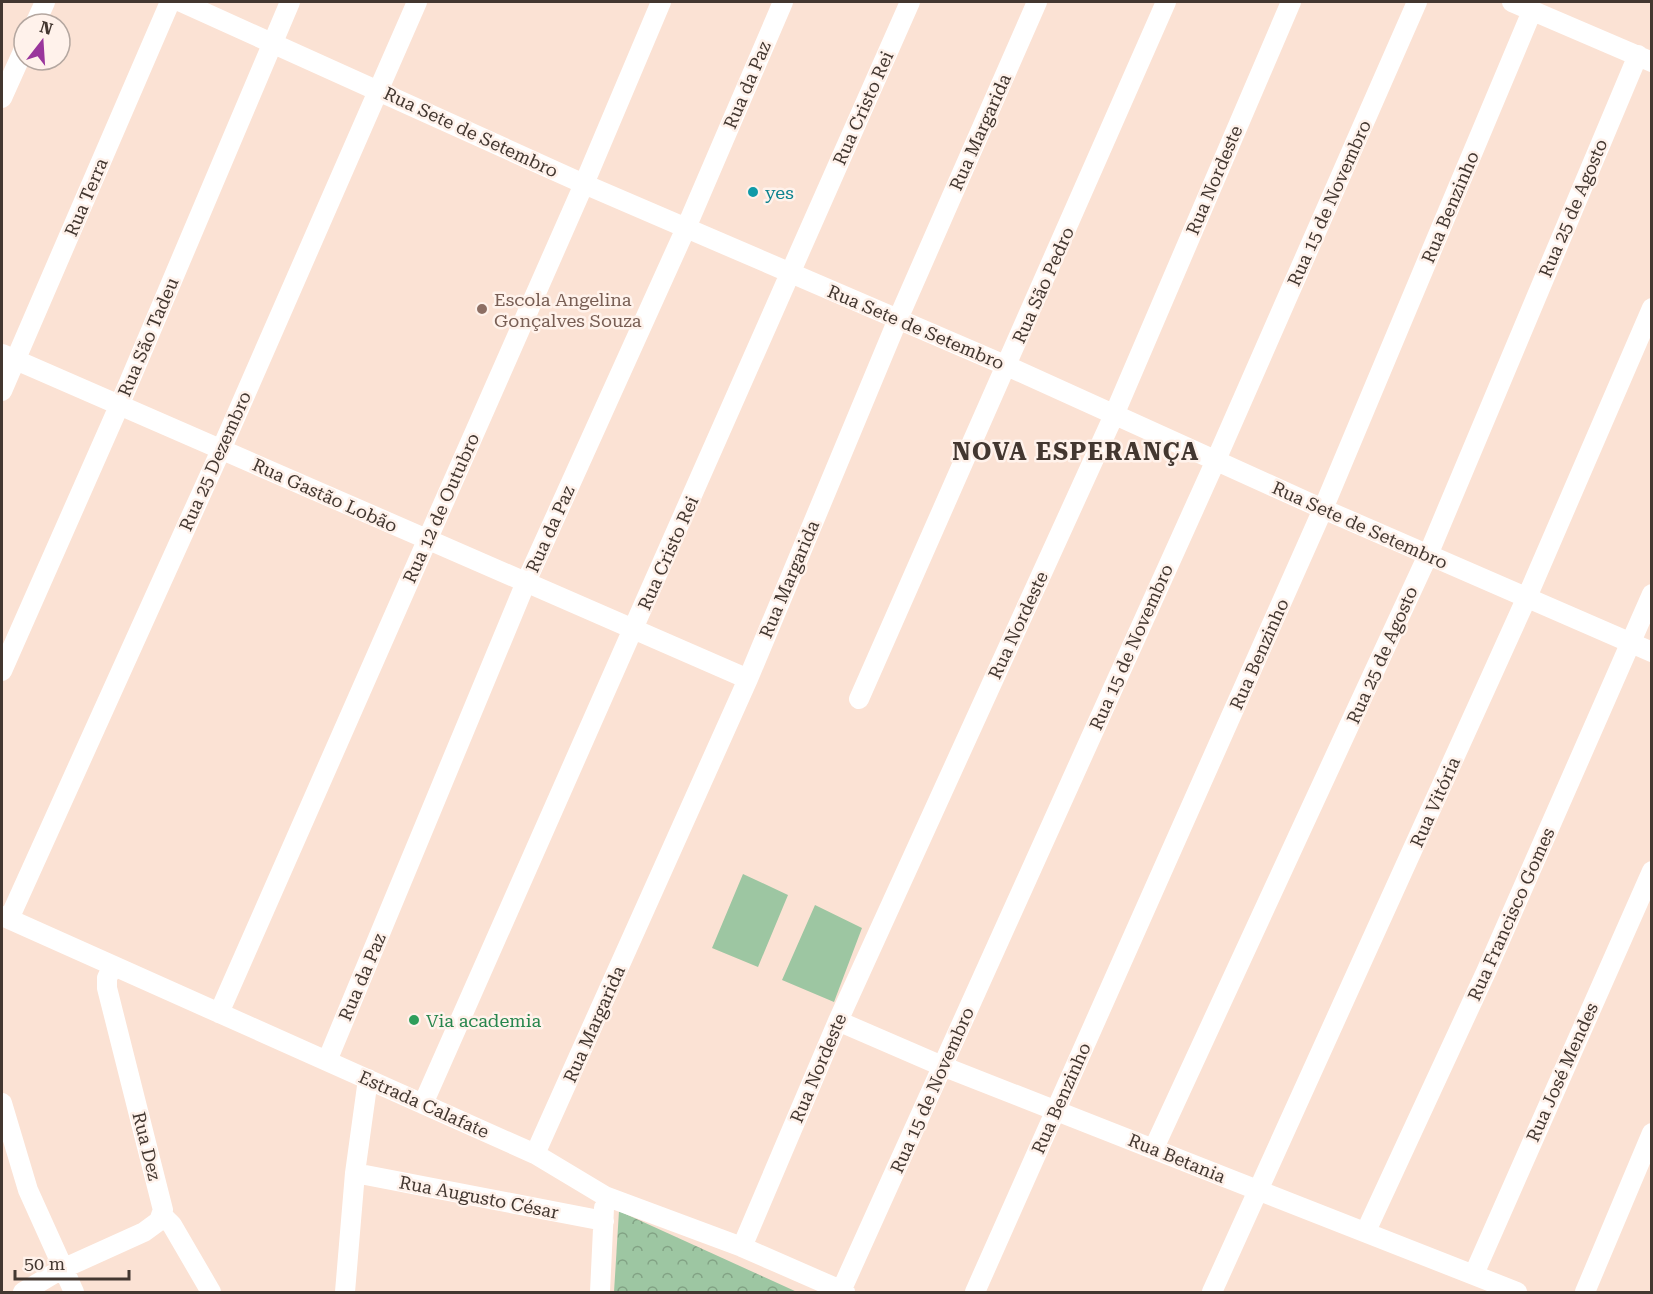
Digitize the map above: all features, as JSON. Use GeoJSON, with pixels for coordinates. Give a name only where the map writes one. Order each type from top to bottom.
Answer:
{"type":"FeatureCollection","features":[{"type":"Feature","properties":{"kind":"street","name":"Rua Terra"},"geometry":{"type":"LineString","coordinates":[[2,391],[8,357],[170,2]]}},
{"type":"Feature","properties":{"kind":"street","name":"Rua Sete de Setembro"},"geometry":{"type":"LineString","coordinates":[[181,2],[584,184],[1007,366],[1323,509],[1652,652]]}},
{"type":"Feature","properties":{"kind":"street","name":"Rua São Tadeu"},"geometry":{"type":"LineString","coordinates":[[2,671],[119,406],[290,2]]}},
{"type":"Feature","properties":{"kind":"street","name":"Rua 25 Dezembro"},"geometry":{"type":"LineString","coordinates":[[5,917],[221,450],[417,2]]}},
{"type":"Feature","properties":{"kind":"street","name":"Rua 12 de Outubro"},"geometry":{"type":"LineString","coordinates":[[219,1013],[584,184],[661,2]]}},
{"type":"Feature","properties":{"kind":"street","name":"Rua da Paz"},"geometry":{"type":"LineString","coordinates":[[327,1061],[525,582],[687,228],[783,2]]}},
{"type":"Feature","properties":{"kind":"street","name":"Rua Cristo Rei"},"geometry":{"type":"LineString","coordinates":[[423,1104],[910,2]]}},
{"type":"Feature","properties":{"kind":"street","name":"Rua Margarida"},"geometry":{"type":"LineString","coordinates":[[536,1154],[748,679],[898,319],[1037,2]]}},
{"type":"Feature","properties":{"kind":"street","name":"Rua São Pedro"},"geometry":{"type":"LineString","coordinates":[[859,699],[1166,2]]}},
{"type":"Feature","properties":{"kind":"street","name":"Rua Nordeste"},"geometry":{"type":"LineString","coordinates":[[742,1247],[838,1021],[1114,415],[1291,2]]}},
{"type":"Feature","properties":{"kind":"street","name":"Rua 15 de Novembro"},"geometry":{"type":"LineString","coordinates":[[843,1292],[942,1066],[1216,460],[1417,2]]}},
{"type":"Feature","properties":{"kind":"street"},"geometry":{"type":"LineString","coordinates":[[1512,2],[1648,58]]}},
{"type":"Feature","properties":{"kind":"street","name":"Rua Benzinho"},"geometry":{"type":"LineString","coordinates":[[975,1293],[1323,509],[1532,11]]}},
{"type":"Feature","properties":{"kind":"street","name":"Rua 25 de Agosto"},"geometry":{"type":"LineString","coordinates":[[1154,1148],[1428,555],[1648,58]]}},
{"type":"Feature","properties":{"kind":"street"},"geometry":{"type":"LineString","coordinates":[[2,99],[14,72]]}},
{"type":"Feature","properties":{"kind":"street","name":"Rua Vitória"},"geometry":{"type":"LineString","coordinates":[[1212,1293],[1527,597],[1652,308]]}},
{"type":"Feature","properties":{"kind":"street","name":"Rua Gastão Lobão"},"geometry":{"type":"LineString","coordinates":[[8,357],[748,679]]}},
{"type":"Feature","properties":{"kind":"street","name":"Rua Francisco Gomes"},"geometry":{"type":"LineString","coordinates":[[1366,1231],[1486,972],[1652,594]]}},
{"type":"Feature","properties":{"kind":"street","name":"Rua José Mendes"},"geometry":{"type":"LineString","coordinates":[[1474,1274],[1652,871]]}},
{"type":"Feature","properties":{"kind":"street","name":"Estrada Calafate"},"geometry":{"type":"LineString","coordinates":[[5,917],[536,1154],[605,1197],[742,1247],[843,1292]]}},
{"type":"Feature","properties":{"kind":"street","name":"Rua Dez"},"geometry":{"type":"LineString","coordinates":[[113,966],[107,978],[108,988],[163,1210],[162,1215]]}},
{"type":"Feature","properties":{"kind":"street","name":"Rua Betania"},"geometry":{"type":"LineString","coordinates":[[838,1021],[942,1066],[1366,1231],[1517,1293]]}},
{"type":"Feature","properties":{"kind":"street"},"geometry":{"type":"LineString","coordinates":[[345,1293],[355,1173],[368,1079]]}},
{"type":"Feature","properties":{"kind":"street"},"geometry":{"type":"LineString","coordinates":[[2,1102],[28,1190],[74,1293]]}},
{"type":"Feature","properties":{"kind":"street"},"geometry":{"type":"LineString","coordinates":[[1585,1293],[1652,1133]]}},
{"type":"Feature","properties":{"kind":"street","name":"Rua Augusto César"},"geometry":{"type":"LineString","coordinates":[[355,1173],[604,1221]]}},
{"type":"Feature","properties":{"kind":"street"},"geometry":{"type":"LineString","coordinates":[[600,1293],[605,1197]]}},
{"type":"Feature","properties":{"kind":"street"},"geometry":{"type":"LineString","coordinates":[[23,1293],[62,1269],[144,1232],[159,1221],[162,1215],[172,1225],[210,1293]]}},
{"type":"Feature","properties":{"kind":"green space"},"geometry":{"type":"Polygon","coordinates":[[[743,874],[788,895],[758,967],[712,948],[743,874]]]}},
{"type":"Feature","properties":{"kind":"green space"},"geometry":{"type":"Polygon","coordinates":[[[815,905],[862,928],[834,1002],[782,980],[815,905]]]}},
{"type":"Feature","properties":{"kind":"green space"},"geometry":{"type":"Polygon","coordinates":[[[619,1211],[797,1292],[614,1292],[619,1211]]]}},
{"type":"Feature","properties":{"kind":"place","name":"yes"},"geometry":{"type":"Point","coordinates":[753,192]}},
{"type":"Feature","properties":{"kind":"place","name":"Escola Angelina Gonçalves Souza"},"geometry":{"type":"Point","coordinates":[482,309]}},
{"type":"Feature","properties":{"kind":"place","name":"Via academia"},"geometry":{"type":"Point","coordinates":[414,1020]}},
{"type":"Feature","properties":{"kind":"district","name":"NOVA ESPERANÇA"},"geometry":{"type":"Point","coordinates":[1076,452]}}]}
